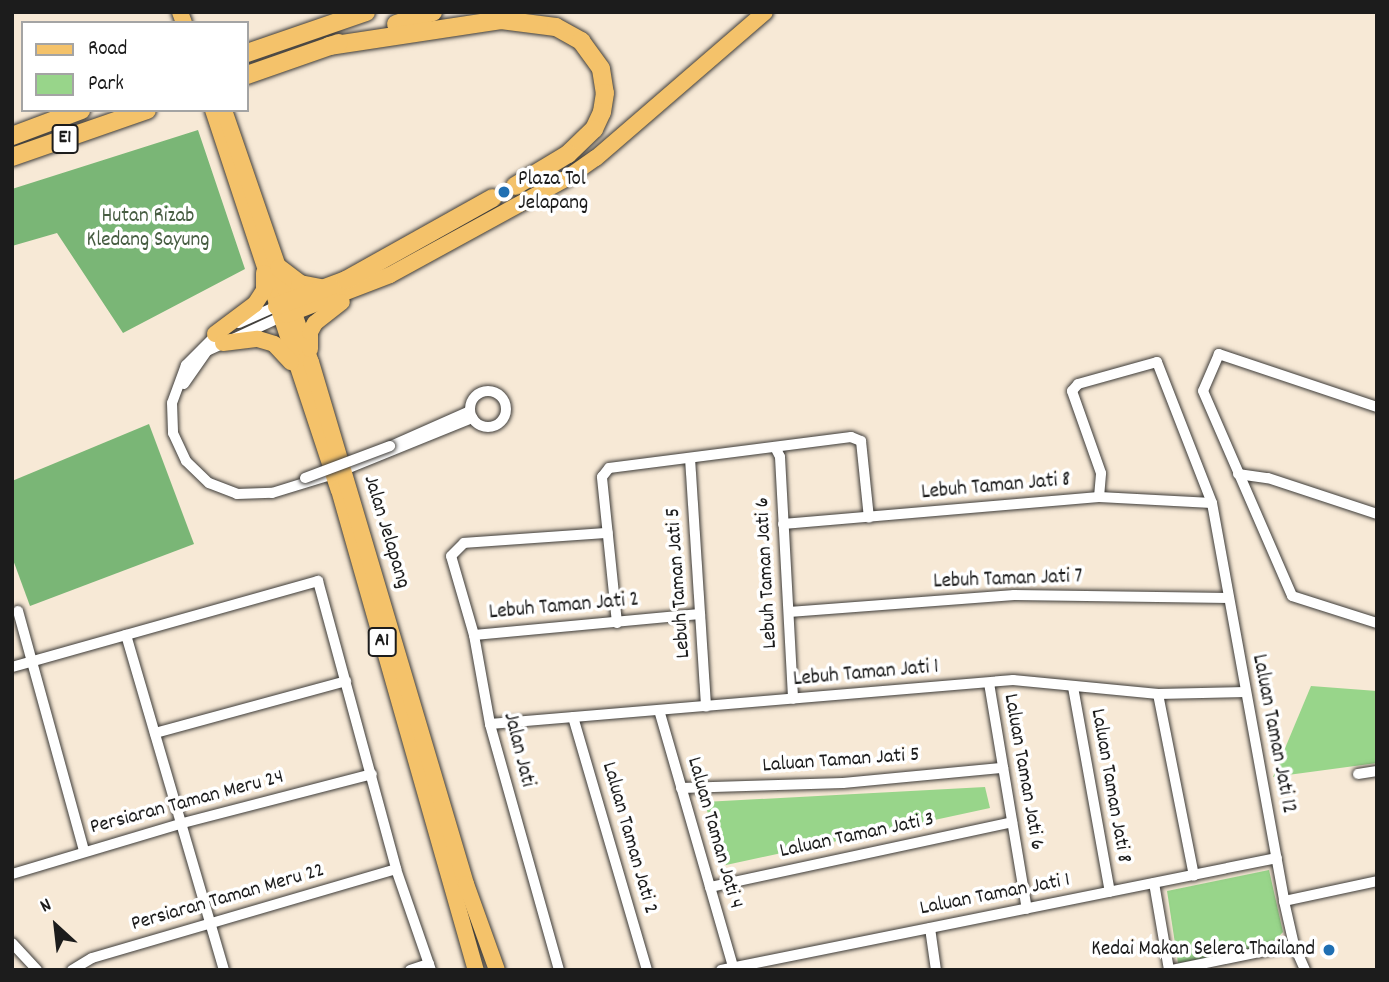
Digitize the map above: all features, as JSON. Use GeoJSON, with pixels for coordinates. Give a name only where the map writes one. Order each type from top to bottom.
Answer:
{"type":"FeatureCollection","features":[{"type":"Feature","properties":{"kind":"highway"},"geometry":{"type":"LineString","coordinates":[[248,53],[366,12]]}},
{"type":"Feature","properties":{"kind":"highway"},"geometry":{"type":"LineString","coordinates":[[248,75],[433,12]]}},
{"type":"Feature","properties":{"kind":"highway"},"geometry":{"type":"LineString","coordinates":[[329,46],[501,20],[556,27],[581,41],[601,69],[605,93],[594,129],[568,154],[515,186]]}},
{"type":"Feature","properties":{"kind":"highway","name":"E1"},"geometry":{"type":"LineString","coordinates":[[12,136],[76,112]]}},
{"type":"Feature","properties":{"kind":"highway","name":"E1"},"geometry":{"type":"LineString","coordinates":[[12,158],[142,112]]}},
{"type":"Feature","properties":{"kind":"highway"},"geometry":{"type":"LineString","coordinates":[[286,309],[493,198]]}},
{"type":"Feature","properties":{"kind":"highway"},"geometry":{"type":"LineString","coordinates":[[271,266],[300,284],[326,289]]}},
{"type":"Feature","properties":{"kind":"main road"},"geometry":{"type":"LineString","coordinates":[[219,338],[267,341],[305,367],[310,332],[315,323],[365,287],[505,215],[587,165],[765,12]]}},
{"type":"Feature","properties":{"kind":"main road","name":"Jalan Jelapang"},"geometry":{"type":"LineString","coordinates":[[214,112],[286,309],[466,884],[497,970]]}},
{"type":"Feature","properties":{"kind":"main road","name":"Jalan Jelapang"},"geometry":{"type":"LineString","coordinates":[[225,112],[271,266]]}},
{"type":"Feature","properties":{"kind":"main road"},"geometry":{"type":"LineString","coordinates":[[219,338],[260,298],[271,266]]}},
{"type":"Feature","properties":{"kind":"main road"},"geometry":{"type":"LineString","coordinates":[[286,309],[365,287]]}},
{"type":"Feature","properties":{"kind":"main road","name":"Jalan Jelapang"},"geometry":{"type":"LineString","coordinates":[[305,367],[476,970]]}},
{"type":"Feature","properties":{"kind":"street"},"geometry":{"type":"LineString","coordinates":[[219,338],[184,384],[177,423],[186,451],[203,472],[233,487],[259,488],[305,478],[471,414],[351,467],[286,489],[250,494],[216,488],[192,470],[173,433],[172,403],[186,365],[219,338],[286,309]]}},
{"type":"Feature","properties":{"kind":"street"},"geometry":{"type":"LineString","coordinates":[[1377,407],[1219,354],[1204,398],[1292,596],[1377,623]]}},
{"type":"Feature","properties":{"kind":"street","name":"Laluan Taman Jati 12"},"geometry":{"type":"LineString","coordinates":[[1099,497],[1101,473],[1072,391],[1078,384],[1154,360],[1159,364],[1212,503],[1284,901],[1294,944],[1305,970]]}},
{"type":"Feature","properties":{"kind":"street"},"geometry":{"type":"LineString","coordinates":[[617,623],[602,477],[608,468],[851,437],[861,441],[869,518]]}},
{"type":"Feature","properties":{"kind":"street","name":"Lebuh Taman Jati 6"},"geometry":{"type":"LineString","coordinates":[[775,447],[780,457],[793,699]]}},
{"type":"Feature","properties":{"kind":"street","name":"Lebuh Taman Jati 5"},"geometry":{"type":"LineString","coordinates":[[690,458],[706,706]]}},
{"type":"Feature","properties":{"kind":"street"},"geometry":{"type":"LineString","coordinates":[[1238,474],[1268,478],[1377,514]]}},
{"type":"Feature","properties":{"kind":"street","name":"Lebuh Taman Jati 8"},"geometry":{"type":"LineString","coordinates":[[783,524],[1099,497],[1212,503]]}},
{"type":"Feature","properties":{"kind":"street","name":"Jalan Jati"},"geometry":{"type":"LineString","coordinates":[[559,970],[490,724],[474,635],[451,555],[464,543],[608,533]]}},
{"type":"Feature","properties":{"kind":"street"},"geometry":{"type":"LineString","coordinates":[[12,667],[318,581],[396,869],[430,967],[410,970]]}},
{"type":"Feature","properties":{"kind":"street","name":"Lebuh Taman Jati 7"},"geometry":{"type":"LineString","coordinates":[[789,612],[1014,595],[1229,598]]}},
{"type":"Feature","properties":{"kind":"street"},"geometry":{"type":"LineString","coordinates":[[18,611],[83,851]]}},
{"type":"Feature","properties":{"kind":"street","name":"Lebuh Taman Jati 2"},"geometry":{"type":"LineString","coordinates":[[474,635],[700,614]]}},
{"type":"Feature","properties":{"kind":"street"},"geometry":{"type":"LineString","coordinates":[[126,635],[183,822],[224,970]]}},
{"type":"Feature","properties":{"kind":"street","name":"Lebuh Taman Jati 1"},"geometry":{"type":"LineString","coordinates":[[490,724],[1013,680],[1158,694],[1246,692]]}},
{"type":"Feature","properties":{"kind":"street"},"geometry":{"type":"LineString","coordinates":[[155,733],[346,681]]}},
{"type":"Feature","properties":{"kind":"street","name":"Laluan Taman Jati 6"},"geometry":{"type":"LineString","coordinates":[[989,683],[1027,909]]}},
{"type":"Feature","properties":{"kind":"street","name":"Laluan Taman Jati 8"},"geometry":{"type":"LineString","coordinates":[[1073,687],[1110,892]]}},
{"type":"Feature","properties":{"kind":"street"},"geometry":{"type":"LineString","coordinates":[[1158,694],[1194,875]]}},
{"type":"Feature","properties":{"kind":"street","name":"Laluan Taman Jati 4"},"geometry":{"type":"LineString","coordinates":[[659,710],[733,967]]}},
{"type":"Feature","properties":{"kind":"street","name":"Laluan Taman Jati 2"},"geometry":{"type":"LineString","coordinates":[[573,717],[647,970]]}},
{"type":"Feature","properties":{"kind":"street","name":"Laluan Taman Jati 5"},"geometry":{"type":"LineString","coordinates":[[681,788],[843,783],[1003,768]]}},
{"type":"Feature","properties":{"kind":"street"},"geometry":{"type":"LineString","coordinates":[[1358,774],[1377,771]]}},
{"type":"Feature","properties":{"kind":"street","name":"Persiaran Taman Meru 24"},"geometry":{"type":"LineString","coordinates":[[12,874],[183,822],[372,774]]}},
{"type":"Feature","properties":{"kind":"street","name":"Laluan Taman Jati 3"},"geometry":{"type":"LineString","coordinates":[[710,887],[1012,822]]}},
{"type":"Feature","properties":{"kind":"street","name":"Laluan Taman Jati 1"},"geometry":{"type":"LineString","coordinates":[[721,970],[1277,858]]}},
{"type":"Feature","properties":{"kind":"street","name":"Persiaran Taman Meru 22"},"geometry":{"type":"LineString","coordinates":[[72,970],[92,958],[396,869]]}},
{"type":"Feature","properties":{"kind":"street"},"geometry":{"type":"LineString","coordinates":[[1284,901],[1377,881]]}},
{"type":"Feature","properties":{"kind":"street"},"geometry":{"type":"LineString","coordinates":[[1154,883],[1171,970],[1294,944]]}},
{"type":"Feature","properties":{"kind":"street"},"geometry":{"type":"LineString","coordinates":[[930,928],[936,970]]}},
{"type":"Feature","properties":{"kind":"street"},"geometry":{"type":"LineString","coordinates":[[12,943],[37,970]]}},
{"type":"Feature","properties":{"kind":"green space","name":"Hutan Rizab Kledang Sayung"},"geometry":{"type":"Polygon","coordinates":[[[198,130],[245,269],[123,333],[57,233],[12,246],[12,189],[198,130]]]}},
{"type":"Feature","properties":{"kind":"green space"},"geometry":{"type":"Polygon","coordinates":[[[149,424],[194,544],[30,606],[12,557],[12,481],[149,424]]]}},
{"type":"Feature","properties":{"kind":"green space"},"geometry":{"type":"Polygon","coordinates":[[[1311,686],[1377,691],[1377,763],[1273,777],[1311,686]]]}},
{"type":"Feature","properties":{"kind":"green space"},"geometry":{"type":"Polygon","coordinates":[[[985,787],[990,808],[726,865],[704,802],[985,787]]]}},
{"type":"Feature","properties":{"kind":"green space"},"geometry":{"type":"Polygon","coordinates":[[[1269,870],[1283,932],[1269,947],[1178,963],[1167,891],[1269,870]]]}},
{"type":"Feature","properties":{"kind":"place","name":"Plaza Tol Jelapang"},"geometry":{"type":"Point","coordinates":[504,192]}},
{"type":"Feature","properties":{"kind":"place","name":"Kedai Makan Selera Thailand"},"geometry":{"type":"Point","coordinates":[1329,950]}}]}
